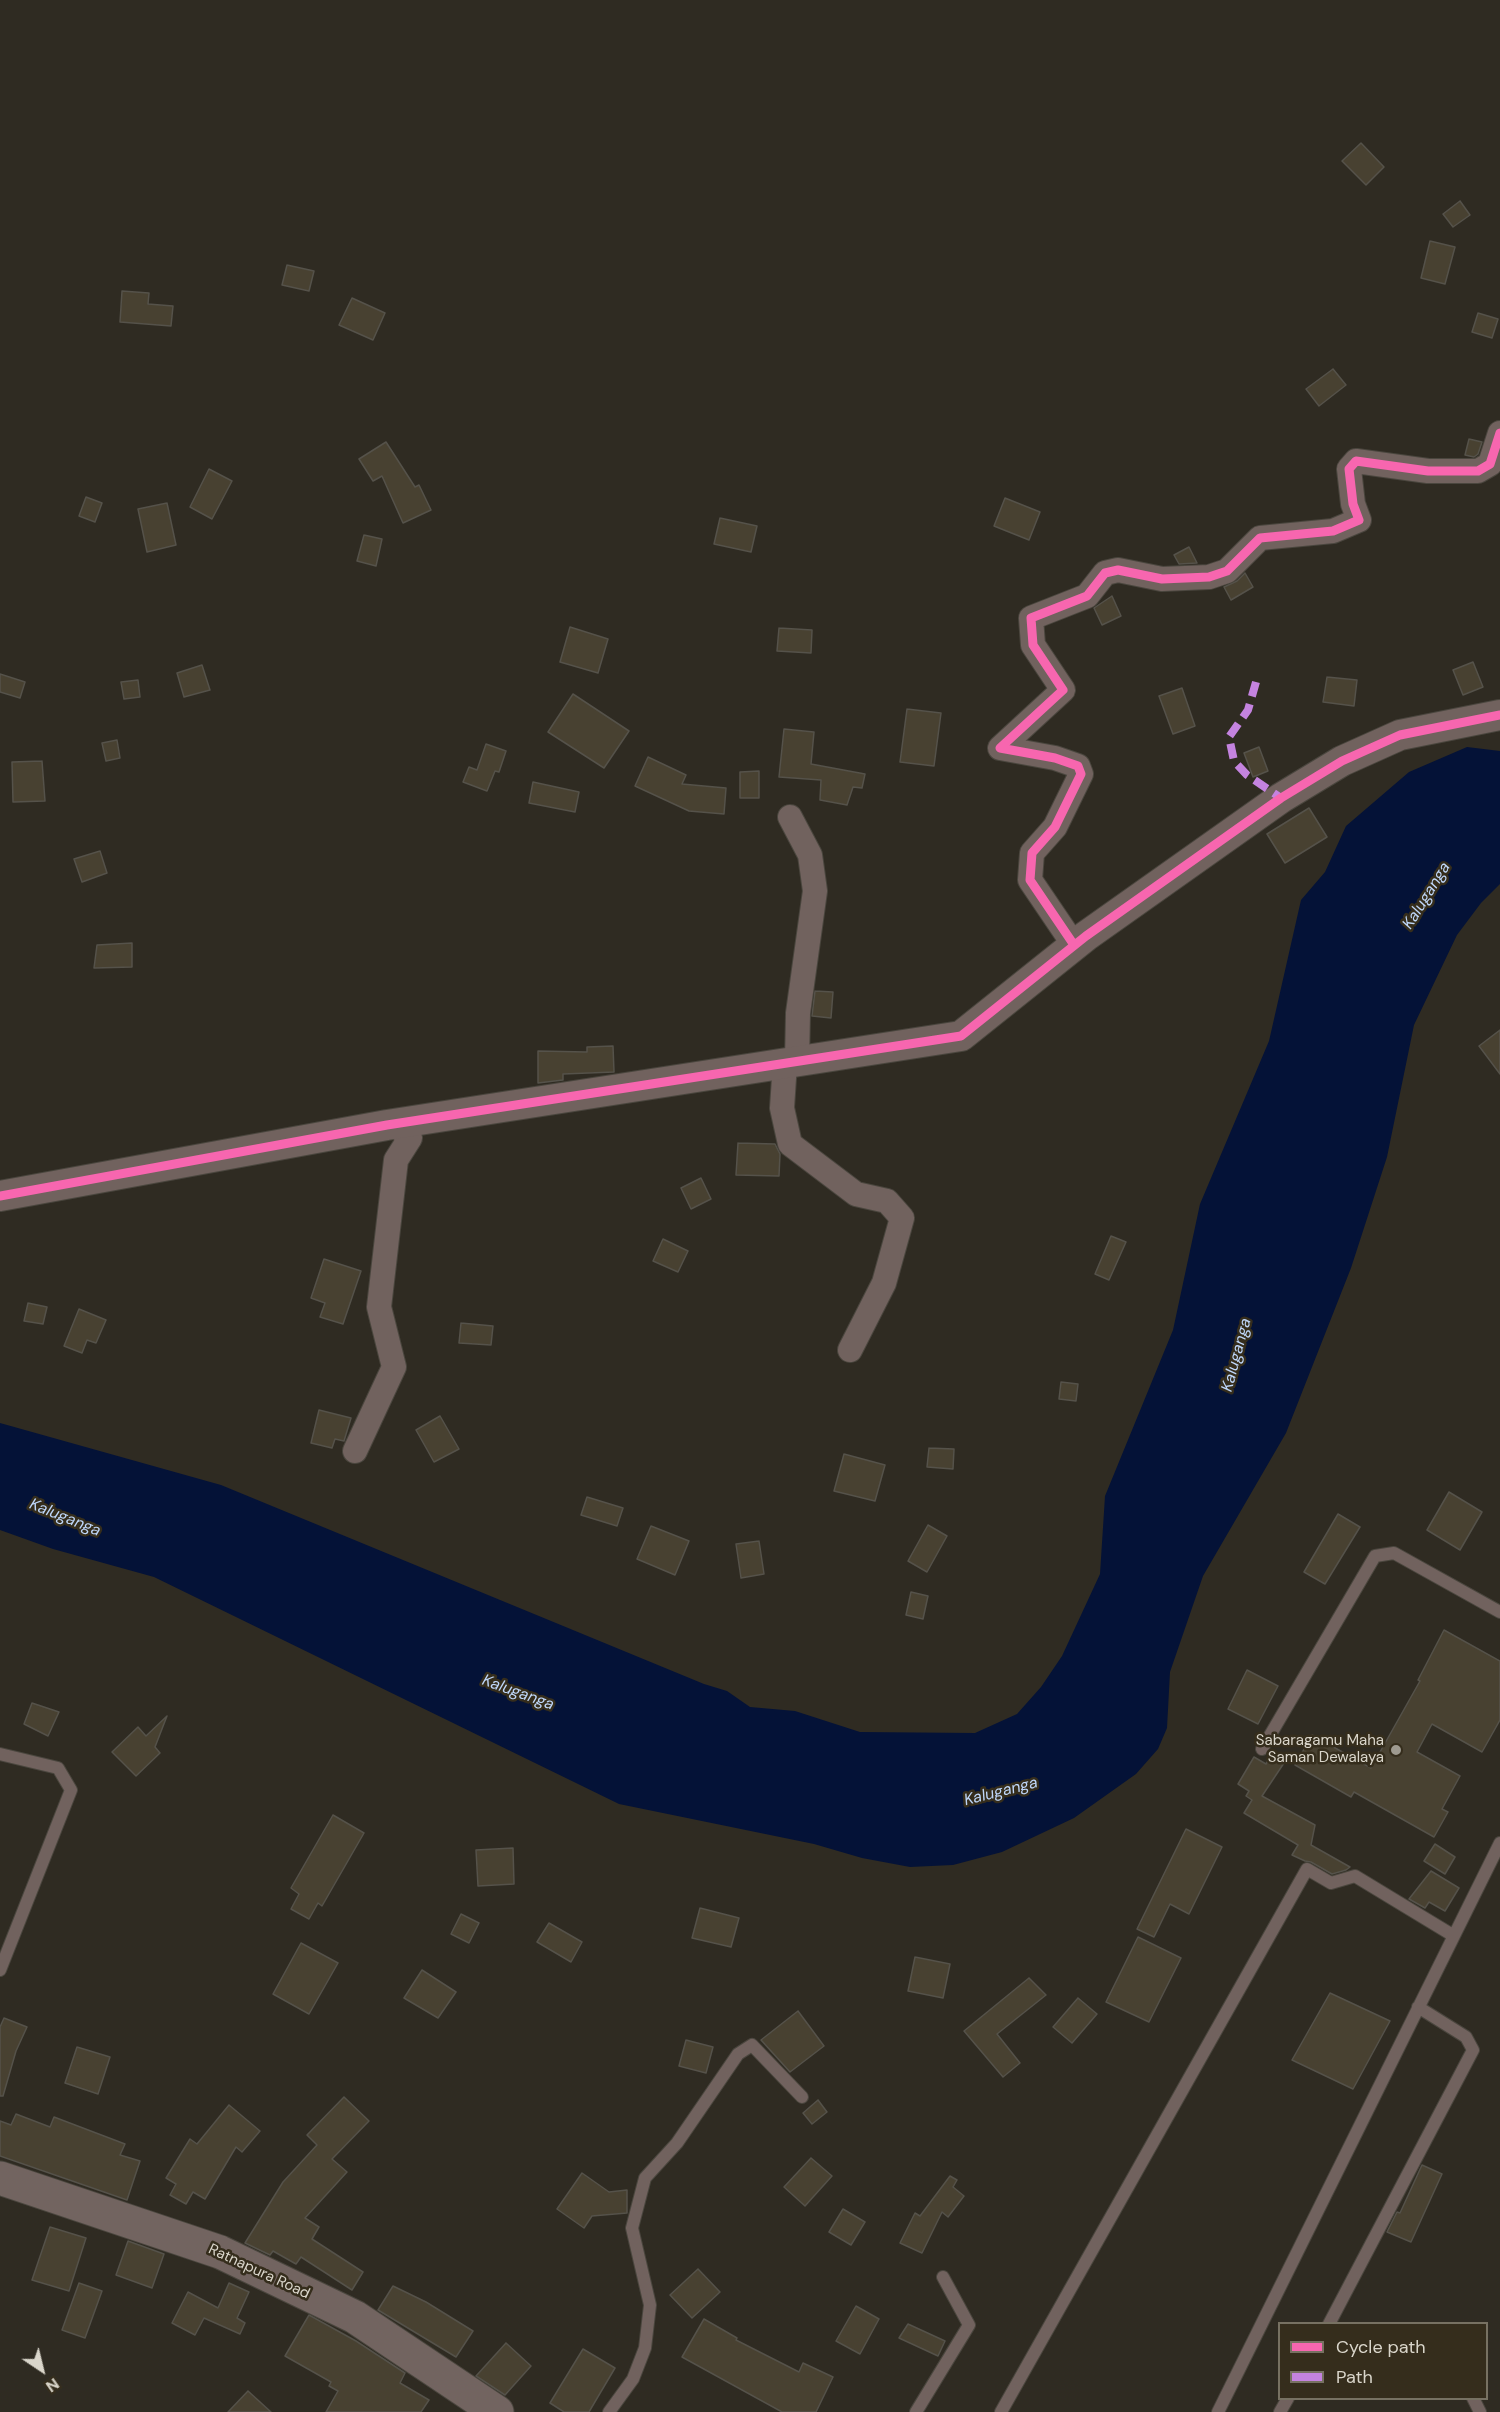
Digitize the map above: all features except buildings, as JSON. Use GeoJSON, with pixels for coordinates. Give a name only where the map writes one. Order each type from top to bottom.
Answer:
{"type":"FeatureCollection","features":[{"type":"Feature","properties":{"kind":"highway","name":"Ratnapura Road"},"geometry":{"type":"LineString","coordinates":[[0,2178],[220,2252],[355,2317],[497,2412]]}},
{"type":"Feature","properties":{"kind":"street"},"geometry":{"type":"LineString","coordinates":[[1074,945],[1030,880],[1032,853],[1055,827],[1081,774],[1078,766],[1055,758],[1000,747],[1063,690],[1033,645],[1031,618],[1087,596],[1105,573],[1118,570],[1162,579],[1209,577],[1227,571],[1260,538],[1333,531],[1359,520],[1353,504],[1349,469],[1356,461],[1428,471],[1478,471],[1490,464],[1500,433]]}},
{"type":"Feature","properties":{"kind":"street"},"geometry":{"type":"LineString","coordinates":[[0,1196],[395,1124],[961,1036],[1074,945],[1281,798],[1342,761],[1400,735],[1500,715]]}},
{"type":"Feature","properties":{"kind":"street"},"geometry":{"type":"LineString","coordinates":[[790,817],[810,855],[815,891],[783,1108],[790,1144],[856,1194],[886,1201],[902,1218],[884,1283],[850,1350]]}},
{"type":"Feature","properties":{"kind":"street"},"geometry":{"type":"LineString","coordinates":[[355,1451],[394,1367],[379,1307],[396,1160],[410,1138],[395,1124]]}},
{"type":"Feature","properties":{"kind":"lane"},"geometry":{"type":"LineString","coordinates":[[1262,1749],[1375,1556],[1394,1553],[1500,1612]]}},
{"type":"Feature","properties":{"kind":"lane"},"geometry":{"type":"LineString","coordinates":[[0,1754],[58,1768],[71,1790],[0,1970]]}},
{"type":"Feature","properties":{"kind":"lane"},"geometry":{"type":"LineString","coordinates":[[1218,2412],[1500,1843]]}},
{"type":"Feature","properties":{"kind":"lane"},"geometry":{"type":"LineString","coordinates":[[1001,2412],[1307,1869],[1331,1883],[1354,1876],[1454,1936]]}},
{"type":"Feature","properties":{"kind":"lane"},"geometry":{"type":"LineString","coordinates":[[1330,2322],[1473,2050],[1466,2037],[1418,2007]]}},
{"type":"Feature","properties":{"kind":"lane"},"geometry":{"type":"LineString","coordinates":[[609,2412],[633,2379],[645,2348],[650,2305],[632,2228],[645,2178],[677,2143],[738,2054],[752,2045],[802,2097]]}},
{"type":"Feature","properties":{"kind":"lane"},"geometry":{"type":"LineString","coordinates":[[916,2412],[969,2325],[943,2277]]}},
{"type":"Feature","properties":{"kind":"water","name":"Kaluganga"},"geometry":{"type":"Polygon","coordinates":[[[1467,747],[1500,751],[1500,884],[1481,903],[1457,935],[1414,1025],[1387,1157],[1351,1268],[1286,1433],[1203,1576],[1170,1672],[1167,1728],[1158,1749],[1136,1774],[1074,1818],[1002,1852],[953,1865],[910,1867],[862,1858],[814,1844],[619,1804],[154,1577],[53,1549],[0,1530],[0,1423],[221,1485],[704,1684],[727,1691],[750,1707],[795,1711],[860,1732],[975,1733],[1017,1714],[1041,1687],[1062,1656],[1100,1574],[1105,1496],[1173,1330],[1200,1204],[1269,1041],[1301,900],[1325,872],[1346,826],[1409,772],[1467,747]]]}},
{"type":"Feature","properties":{"kind":"marked path"},"geometry":{"type":"LineString","coordinates":[[1256,682],[1248,710],[1229,737],[1234,761],[1247,775],[1281,798]]}},
{"type":"Feature","properties":{"kind":"cycle path"},"geometry":{"type":"LineString","coordinates":[[1074,945],[1030,880],[1032,853],[1055,827],[1081,774],[1078,766],[1055,758],[1000,748],[1063,690],[1033,645],[1031,618],[1087,596],[1105,573],[1118,570],[1162,579],[1209,577],[1227,571],[1260,538],[1333,531],[1359,520],[1353,504],[1349,469],[1356,461],[1428,471],[1478,471],[1490,464],[1500,433]]}},
{"type":"Feature","properties":{"kind":"cycle path"},"geometry":{"type":"LineString","coordinates":[[0,1196],[387,1125],[961,1036],[1086,936],[1281,798],[1342,761],[1400,735],[1500,715]]}},
{"type":"Feature","properties":{"kind":"place","name":"Sabaragamu Maha Saman Dewalaya"},"geometry":{"type":"Point","coordinates":[1396,1750]}}]}
